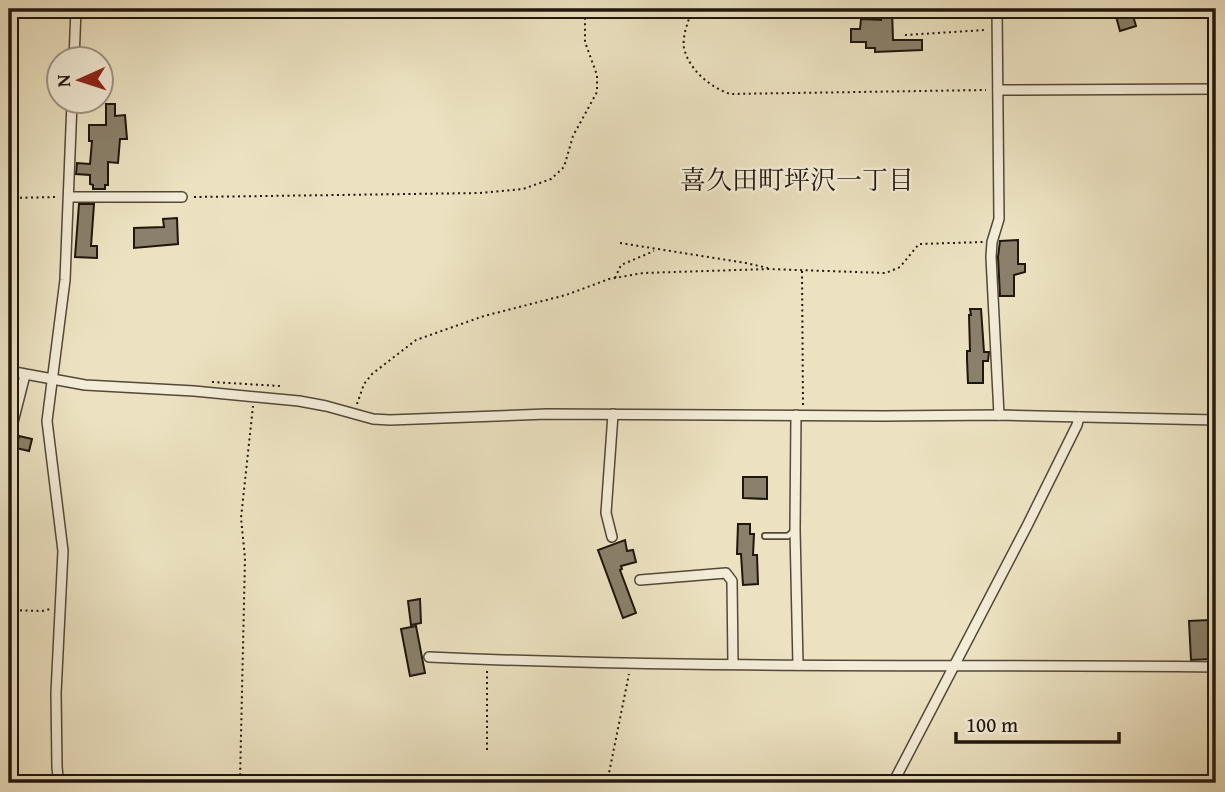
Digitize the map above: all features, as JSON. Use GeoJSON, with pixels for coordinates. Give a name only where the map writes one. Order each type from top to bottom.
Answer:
{"type":"FeatureCollection","features":[{"type":"Feature","properties":{"kind":"street"},"geometry":{"type":"LineString","coordinates":[[75,46],[76,9]]}},
{"type":"Feature","properties":{"kind":"street"},"geometry":{"type":"LineString","coordinates":[[997,9],[999,219],[992,242],[999,415]]}},
{"type":"Feature","properties":{"kind":"street"},"geometry":{"type":"LineString","coordinates":[[998,90],[1216,89]]}},
{"type":"Feature","properties":{"kind":"street"},"geometry":{"type":"LineString","coordinates":[[64,783],[58,777],[57,767],[56,693],[63,551],[47,421],[65,280],[72,116]]}},
{"type":"Feature","properties":{"kind":"street"},"geometry":{"type":"LineString","coordinates":[[69,197],[182,197]]}},
{"type":"Feature","properties":{"kind":"street"},"geometry":{"type":"LineString","coordinates":[[9,371],[85,385],[254,397],[326,406],[373,419],[390,420],[547,414],[999,415],[1216,419]]}},
{"type":"Feature","properties":{"kind":"street"},"geometry":{"type":"LineString","coordinates":[[9,438],[25,375]]}},
{"type":"Feature","properties":{"kind":"street"},"geometry":{"type":"LineString","coordinates":[[612,537],[606,513],[613,414]]}},
{"type":"Feature","properties":{"kind":"street"},"geometry":{"type":"LineString","coordinates":[[798,665],[795,530],[800,415]]}},
{"type":"Feature","properties":{"kind":"street"},"geometry":{"type":"LineString","coordinates":[[893,783],[1065,450],[1079,416]]}},
{"type":"Feature","properties":{"kind":"street"},"geometry":{"type":"LineString","coordinates":[[640,580],[726,573],[732,581],[733,664]]}},
{"type":"Feature","properties":{"kind":"street"},"geometry":{"type":"LineString","coordinates":[[429,657],[632,663],[1216,667]]}},
{"type":"Feature","properties":{"kind":"lane"},"geometry":{"type":"LineString","coordinates":[[765,536],[788,537],[795,530]]}},
{"type":"Feature","properties":{"kind":"path"},"geometry":{"type":"LineString","coordinates":[[182,197],[480,193],[523,189],[551,179],[564,167],[573,136],[597,92],[597,75],[585,42],[585,9]]}},
{"type":"Feature","properties":{"kind":"path"},"geometry":{"type":"LineString","coordinates":[[692,9],[685,32],[684,47],[690,61],[705,82],[730,94],[998,90]]}},
{"type":"Feature","properties":{"kind":"path"},"geometry":{"type":"LineString","coordinates":[[905,35],[997,30]]}},
{"type":"Feature","properties":{"kind":"path"},"geometry":{"type":"LineString","coordinates":[[9,198],[69,197]]}},
{"type":"Feature","properties":{"kind":"path"},"geometry":{"type":"LineString","coordinates":[[357,414],[359,395],[372,373],[416,340],[484,316],[566,295],[615,278],[643,273],[769,269],[887,273],[900,267],[919,244],[992,242]]}},
{"type":"Feature","properties":{"kind":"path"},"geometry":{"type":"LineString","coordinates":[[620,243],[769,269]]}},
{"type":"Feature","properties":{"kind":"path"},"geometry":{"type":"LineString","coordinates":[[615,278],[621,265],[655,250]]}},
{"type":"Feature","properties":{"kind":"path"},"geometry":{"type":"LineString","coordinates":[[800,415],[802,270]]}},
{"type":"Feature","properties":{"kind":"path"},"geometry":{"type":"LineString","coordinates":[[124,783],[240,780],[245,558],[241,518],[254,397]]}},
{"type":"Feature","properties":{"kind":"path"},"geometry":{"type":"LineString","coordinates":[[9,610],[42,611],[61,607]]}},
{"type":"Feature","properties":{"kind":"path"},"geometry":{"type":"LineString","coordinates":[[487,750],[488,659]]}},
{"type":"Feature","properties":{"kind":"path"},"geometry":{"type":"LineString","coordinates":[[607,783],[632,663]]}},
{"type":"Feature","properties":{"kind":"building"},"geometry":{"type":"Polygon","coordinates":[[[880,9],[892,9],[893,40],[922,40],[922,50],[875,52],[875,48],[866,48],[866,42],[851,42],[851,29],[860,29],[861,19],[881,20],[880,9]]]}},
{"type":"Feature","properties":{"kind":"building"},"geometry":{"type":"Polygon","coordinates":[[[1114,9],[1131,9],[1136,26],[1120,31],[1114,9]]]}},
{"type":"Feature","properties":{"kind":"building"},"geometry":{"type":"Polygon","coordinates":[[[125,115],[127,139],[120,139],[118,163],[108,162],[108,185],[105,185],[105,189],[93,189],[90,175],[76,174],[77,163],[90,164],[92,141],[89,141],[89,125],[106,125],[106,116],[125,115]]]}},
{"type":"Feature","properties":{"kind":"building"},"geometry":{"type":"Polygon","coordinates":[[[79,204],[94,204],[91,246],[97,246],[97,258],[75,257],[79,204]]]}},
{"type":"Feature","properties":{"kind":"building"},"geometry":{"type":"Polygon","coordinates":[[[177,218],[178,244],[134,248],[134,228],[164,227],[163,219],[177,218]]]}},
{"type":"Feature","properties":{"kind":"building"},"geometry":{"type":"Polygon","coordinates":[[[1018,240],[1018,264],[1025,264],[1025,272],[1014,275],[1014,296],[1000,296],[1000,241],[1018,240]]]}},
{"type":"Feature","properties":{"kind":"building"},"geometry":{"type":"Polygon","coordinates":[[[970,309],[981,309],[984,352],[989,352],[988,361],[983,361],[983,383],[968,383],[970,309]]]}},
{"type":"Feature","properties":{"kind":"building"},"geometry":{"type":"Polygon","coordinates":[[[19,436],[32,439],[29,451],[16,448],[19,436]]]}},
{"type":"Feature","properties":{"kind":"building"},"geometry":{"type":"Polygon","coordinates":[[[743,477],[767,477],[767,499],[743,498],[743,477]]]}},
{"type":"Feature","properties":{"kind":"building"},"geometry":{"type":"Polygon","coordinates":[[[738,524],[750,524],[750,534],[754,534],[753,555],[757,555],[758,584],[743,585],[741,554],[737,554],[738,524]]]}},
{"type":"Feature","properties":{"kind":"building"},"geometry":{"type":"Polygon","coordinates":[[[625,540],[627,551],[633,550],[636,562],[621,566],[620,570],[636,613],[623,618],[598,550],[625,540]]]}},
{"type":"Feature","properties":{"kind":"building"},"geometry":{"type":"Polygon","coordinates":[[[420,599],[421,623],[411,625],[408,601],[420,599]]]}},
{"type":"Feature","properties":{"kind":"building"},"geometry":{"type":"Polygon","coordinates":[[[1209,620],[1211,659],[1191,660],[1189,621],[1209,620]]]}},
{"type":"Feature","properties":{"kind":"building"},"geometry":{"type":"Polygon","coordinates":[[[416,626],[425,673],[410,676],[401,629],[416,626]]]}},
{"type":"Feature","properties":{"kind":"district","name":"喜久田町坪沢一丁目"},"geometry":{"type":"Point","coordinates":[797,179]}}]}
